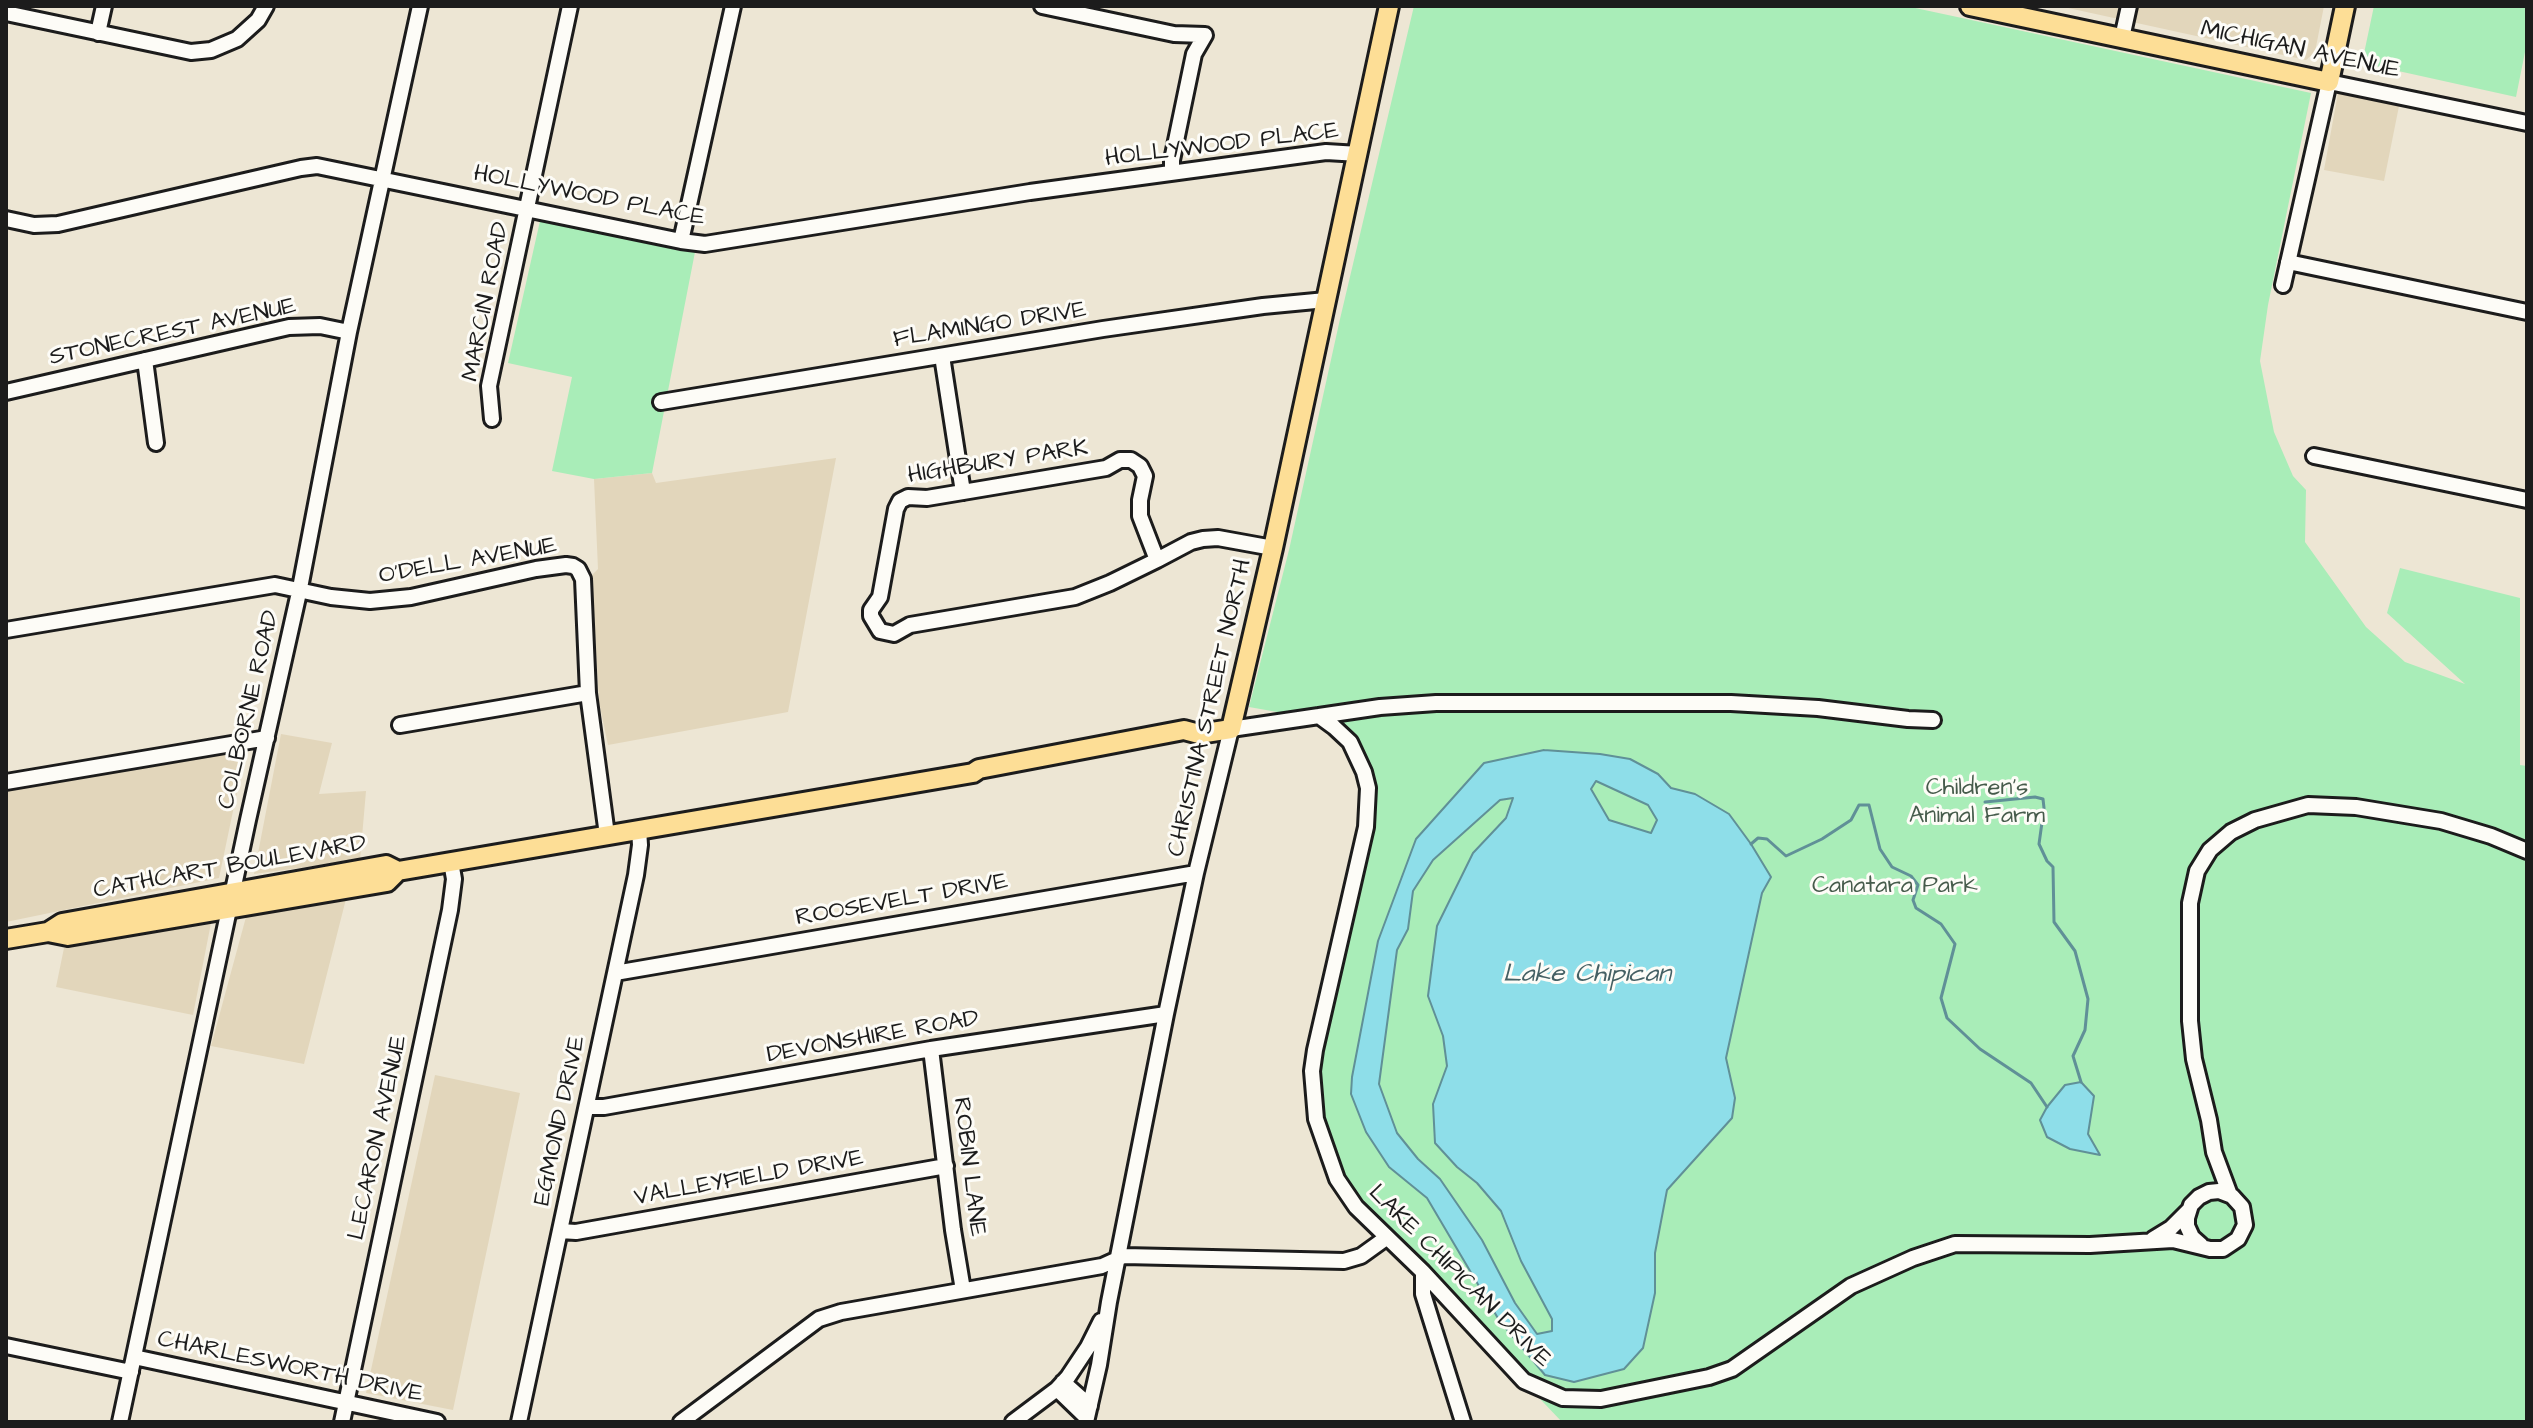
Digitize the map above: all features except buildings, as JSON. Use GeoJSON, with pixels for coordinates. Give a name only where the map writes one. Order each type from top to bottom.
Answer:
{"type":"FeatureCollection","features":[{"type":"Feature","properties":{"kind":"main road","name":"CHRISTINA STREET NORTH"},"geometry":{"type":"LineString","coordinates":[[1231,729],[1389,6]]}},
{"type":"Feature","properties":{"kind":"main road","name":"MICHIGAN AVENUE"},"geometry":{"type":"LineString","coordinates":[[1970,6],[2329,82]]}},
{"type":"Feature","properties":{"kind":"main road"},"geometry":{"type":"LineString","coordinates":[[2329,82],[2345,6]]}},
{"type":"Feature","properties":{"kind":"main road","name":"CATHCART BOULEVARD"},"geometry":{"type":"LineString","coordinates":[[6,939],[48,932],[62,923],[387,882],[398,871],[973,773],[979,769],[1184,730],[1199,734],[1231,729]]}},
{"type":"Feature","properties":{"kind":"street"},"geometry":{"type":"LineString","coordinates":[[98,33],[104,6]]}},
{"type":"Feature","properties":{"kind":"street"},"geometry":{"type":"LineString","coordinates":[[6,14],[181,51],[203,52],[221,47],[245,33],[266,6]]}},
{"type":"Feature","properties":{"kind":"street","name":"COLBORNE ROAD"},"geometry":{"type":"LineString","coordinates":[[120,1422],[300,588],[349,332],[420,6]]}},
{"type":"Feature","properties":{"kind":"street","name":"MARCIN ROAD"},"geometry":{"type":"LineString","coordinates":[[492,419],[489,386],[570,6]]}},
{"type":"Feature","properties":{"kind":"street"},"geometry":{"type":"LineString","coordinates":[[681,241],[733,6]]}},
{"type":"Feature","properties":{"kind":"street"},"geometry":{"type":"LineString","coordinates":[[1042,6],[1174,34],[1205,35],[1194,54],[1172,172]]}},
{"type":"Feature","properties":{"kind":"street"},"geometry":{"type":"LineString","coordinates":[[2122,38],[2129,6]]}},
{"type":"Feature","properties":{"kind":"street"},"geometry":{"type":"LineString","coordinates":[[2283,285],[2329,82]]}},
{"type":"Feature","properties":{"kind":"street","name":"MICHIGAN AVENUE"},"geometry":{"type":"LineString","coordinates":[[2329,82],[2527,123]]}},
{"type":"Feature","properties":{"kind":"street","name":"HOLLYWOOD PLACE"},"geometry":{"type":"LineString","coordinates":[[6,219],[34,225],[69,222],[308,167],[325,167],[681,241],[713,243],[1172,172],[1326,152],[1359,154]]}},
{"type":"Feature","properties":{"kind":"street"},"geometry":{"type":"LineString","coordinates":[[2288,262],[2527,312]]}},
{"type":"Feature","properties":{"kind":"street","name":"FLAMINGO DRIVE"},"geometry":{"type":"LineString","coordinates":[[661,402],[1239,309],[1326,300]]}},
{"type":"Feature","properties":{"kind":"street","name":"STONECREST AVENUE"},"geometry":{"type":"LineString","coordinates":[[6,392],[289,327],[320,326],[349,332]]}},
{"type":"Feature","properties":{"kind":"street"},"geometry":{"type":"LineString","coordinates":[[942,356],[963,492]]}},
{"type":"Feature","properties":{"kind":"street"},"geometry":{"type":"LineString","coordinates":[[145,360],[156,443]]}},
{"type":"Feature","properties":{"kind":"street"},"geometry":{"type":"LineString","coordinates":[[2314,456],[2527,500]]}},
{"type":"Feature","properties":{"kind":"street","name":"HIGHBURY PARK"},"geometry":{"type":"LineString","coordinates":[[1157,560],[1140,516],[1145,476],[1140,466],[1131,460],[1120,460],[1106,468],[927,498],[908,497],[898,504],[880,597],[871,610],[873,622],[880,631],[894,634],[910,625],[1075,597],[1110,583],[1157,560],[1191,542],[1203,539],[1218,538],[1273,548]]}},
{"type":"Feature","properties":{"kind":"street","name":"O'DELL AVENUE"},"geometry":{"type":"LineString","coordinates":[[6,630],[275,585],[331,597],[370,601],[411,597],[566,565],[578,569],[583,579],[588,693]]}},
{"type":"Feature","properties":{"kind":"street"},"geometry":{"type":"LineString","coordinates":[[400,725],[588,693],[607,835]]}},
{"type":"Feature","properties":{"kind":"street"},"geometry":{"type":"LineString","coordinates":[[1231,729],[1427,703],[1703,702],[1818,708],[1933,720]]}},
{"type":"Feature","properties":{"kind":"street","name":"LAKE CHIPICAN DRIVE"},"geometry":{"type":"LineString","coordinates":[[1319,716],[1350,742],[1368,788],[1366,827],[1315,1050],[1312,1071],[1316,1119],[1337,1179],[1356,1207],[1423,1272],[1524,1381],[1563,1398],[1601,1399],[1709,1377],[1732,1369],[1851,1286],[1944,1246],[2116,1244],[2153,1239],[2183,1240],[2201,1245]]}},
{"type":"Feature","properties":{"kind":"street","name":"CHRISTINA STREET NORTH"},"geometry":{"type":"LineString","coordinates":[[1087,1415],[1166,1014],[1231,729]]}},
{"type":"Feature","properties":{"kind":"street"},"geometry":{"type":"LineString","coordinates":[[6,782],[267,738]]}},
{"type":"Feature","properties":{"kind":"street"},"geometry":{"type":"LineString","coordinates":[[2230,1195],[2214,1152],[2192,1043],[2189,942],[2193,886],[2203,859],[2210,850],[2231,832],[2255,820],[2308,805],[2356,807],[2441,821],[2527,851]]}},
{"type":"Feature","properties":{"kind":"street","name":"EGMOND DRIVE"},"geometry":{"type":"LineString","coordinates":[[519,1422],[636,875],[639,829]]}},
{"type":"Feature","properties":{"kind":"street","name":"LECARON AVENUE"},"geometry":{"type":"LineString","coordinates":[[342,1422],[451,902],[454,879],[451,862]]}},
{"type":"Feature","properties":{"kind":"street","name":"ROOSEVELT DRIVE"},"geometry":{"type":"LineString","coordinates":[[615,973],[1196,873]]}},
{"type":"Feature","properties":{"kind":"street","name":"DEVONSHIRE ROAD"},"geometry":{"type":"LineString","coordinates":[[587,1107],[931,1049],[1166,1014]]}},
{"type":"Feature","properties":{"kind":"street","name":"ROBIN LANE"},"geometry":{"type":"LineString","coordinates":[[931,1049],[963,1290]]}},
{"type":"Feature","properties":{"kind":"street"},"geometry":{"type":"LineString","coordinates":[[2153,1239],[2171,1228],[2200,1196],[2210,1176],[2214,1152]]}},
{"type":"Feature","properties":{"kind":"street","name":"VALLEYFIELD DRIVE"},"geometry":{"type":"LineString","coordinates":[[560,1231],[576,1232],[946,1166]]}},
{"type":"Feature","properties":{"kind":"street"},"geometry":{"type":"LineString","coordinates":[[2189,1210],[2188,1230],[2193,1239],[2211,1249],[2223,1249],[2234,1244],[2245,1225],[2244,1212],[2239,1203],[2230,1195],[2218,1191],[2200,1196]]}},
{"type":"Feature","properties":{"kind":"street"},"geometry":{"type":"LineString","coordinates":[[681,1422],[819,1319],[841,1312],[1098,1267],[1130,1255],[1344,1261],[1361,1256],[1386,1238]]}},
{"type":"Feature","properties":{"kind":"street"},"geometry":{"type":"LineString","coordinates":[[1423,1272],[1423,1294],[1463,1422]]}},
{"type":"Feature","properties":{"kind":"street"},"geometry":{"type":"LineString","coordinates":[[1013,1422],[1060,1386],[1088,1347],[1109,1302]]}},
{"type":"Feature","properties":{"kind":"street","name":"CHARLESWORTH DRIVE"},"geometry":{"type":"LineString","coordinates":[[6,1346],[131,1372]]}},
{"type":"Feature","properties":{"kind":"street","name":"CHARLESWORTH DRIVE"},"geometry":{"type":"LineString","coordinates":[[134,1357],[437,1422]]}},
{"type":"Feature","properties":{"kind":"street"},"geometry":{"type":"LineString","coordinates":[[1060,1386],[1087,1415]]}},
{"type":"Feature","properties":{"kind":"shaded area"},"geometry":{"type":"Polygon","coordinates":[[[2059,6],[2324,6],[2315,52],[2306,60],[2059,6]]]}},
{"type":"Feature","properties":{"kind":"shaded area"},"geometry":{"type":"Polygon","coordinates":[[[2338,93],[2399,106],[2384,181],[2324,170],[2338,93]]]}},
{"type":"Feature","properties":{"kind":"shaded area"},"geometry":{"type":"Polygon","coordinates":[[[836,458],[788,712],[608,745],[599,702],[592,575],[598,569],[594,479],[652,473],[656,483],[836,458]]]}},
{"type":"Feature","properties":{"kind":"shaded area"},"geometry":{"type":"Polygon","coordinates":[[[281,734],[332,743],[319,794],[366,791],[360,860],[254,874],[281,734]]]}},
{"type":"Feature","properties":{"kind":"shaded area"},"geometry":{"type":"Polygon","coordinates":[[[246,749],[219,878],[6,922],[6,789],[246,749]]]}},
{"type":"Feature","properties":{"kind":"shaded area"},"geometry":{"type":"Polygon","coordinates":[[[346,899],[304,1064],[211,1046],[246,917],[346,899]]]}},
{"type":"Feature","properties":{"kind":"shaded area"},"geometry":{"type":"Polygon","coordinates":[[[211,923],[193,1015],[56,987],[64,948],[211,923]]]}},
{"type":"Feature","properties":{"kind":"shaded area"},"geometry":{"type":"Polygon","coordinates":[[[435,1075],[520,1093],[453,1410],[366,1393],[435,1075]]]}},
{"type":"Feature","properties":{"kind":"green space","name":"Canatara Park"},"geometry":{"type":"Polygon","coordinates":[[[1414,6],[1906,6],[2311,93],[2268,305],[2260,361],[2274,432],[2293,476],[2306,490],[2305,542],[2366,627],[2405,662],[2465,684],[2387,613],[2400,568],[2520,598],[2520,765],[2527,766],[2527,1422],[1562,1422],[1387,1238],[1328,1156],[1316,1094],[1363,827],[1366,787],[1347,742],[1311,718],[1249,707],[1289,550],[1414,6]]]}},
{"type":"Feature","properties":{"kind":"green space"},"geometry":{"type":"Polygon","coordinates":[[[2374,6],[2527,6],[2527,42],[2516,97],[2362,63],[2374,6]]]}},
{"type":"Feature","properties":{"kind":"green space"},"geometry":{"type":"Polygon","coordinates":[[[540,221],[695,252],[652,473],[594,479],[552,471],[572,377],[508,363],[540,221]]]}},
{"type":"Feature","properties":{"kind":"water","name":"Lake Chipican"},"geometry":{"type":"Polygon","coordinates":[[[1544,750],[1630,759],[1658,774],[1671,788],[1695,794],[1729,814],[1771,877],[1762,893],[1726,1058],[1735,1098],[1732,1118],[1667,1190],[1655,1253],[1655,1293],[1643,1348],[1624,1369],[1574,1382],[1545,1375],[1499,1320],[1427,1198],[1389,1167],[1366,1132],[1351,1094],[1378,941],[1416,839],[1484,763],[1544,750]],[[1596,781],[1591,789],[1609,820],[1651,833],[1657,820],[1648,805],[1596,781]],[[1513,798],[1500,800],[1433,860],[1413,891],[1408,929],[1397,950],[1379,1084],[1397,1133],[1418,1159],[1440,1179],[1482,1240],[1515,1303],[1537,1334],[1552,1331],[1552,1319],[1521,1261],[1501,1211],[1435,1143],[1433,1104],[1447,1066],[1443,1036],[1428,996],[1437,926],[1473,853],[1506,818],[1513,798]]]}},
{"type":"Feature","properties":{"kind":"water"},"geometry":{"type":"Polygon","coordinates":[[[2081,1082],[2094,1096],[2088,1134],[2100,1155],[2070,1149],[2047,1137],[2040,1120],[2065,1085],[2081,1082]]]}},
{"type":"Feature","properties":{"kind":"waterway"},"geometry":{"type":"LineString","coordinates":[[1985,802],[2035,797],[2043,799],[2039,844],[2053,867],[2054,922],[2075,951],[2088,999],[2085,1030],[2073,1056],[2081,1082]]}},
{"type":"Feature","properties":{"kind":"waterway"},"geometry":{"type":"LineString","coordinates":[[1751,844],[1758,838],[1767,839],[1786,856],[1822,839],[1851,820],[1859,805],[1869,805],[1880,849],[1892,867],[1911,876],[1918,885],[1913,900],[1916,908],[1941,924],[1955,944],[1941,998],[1947,1018],[1980,1049],[2031,1083],[2047,1107]]}},
{"type":"Feature","properties":{"kind":"park label","name":"Children's Animal Farm"},"geometry":{"type":"Point","coordinates":[1977,803]}}]}
